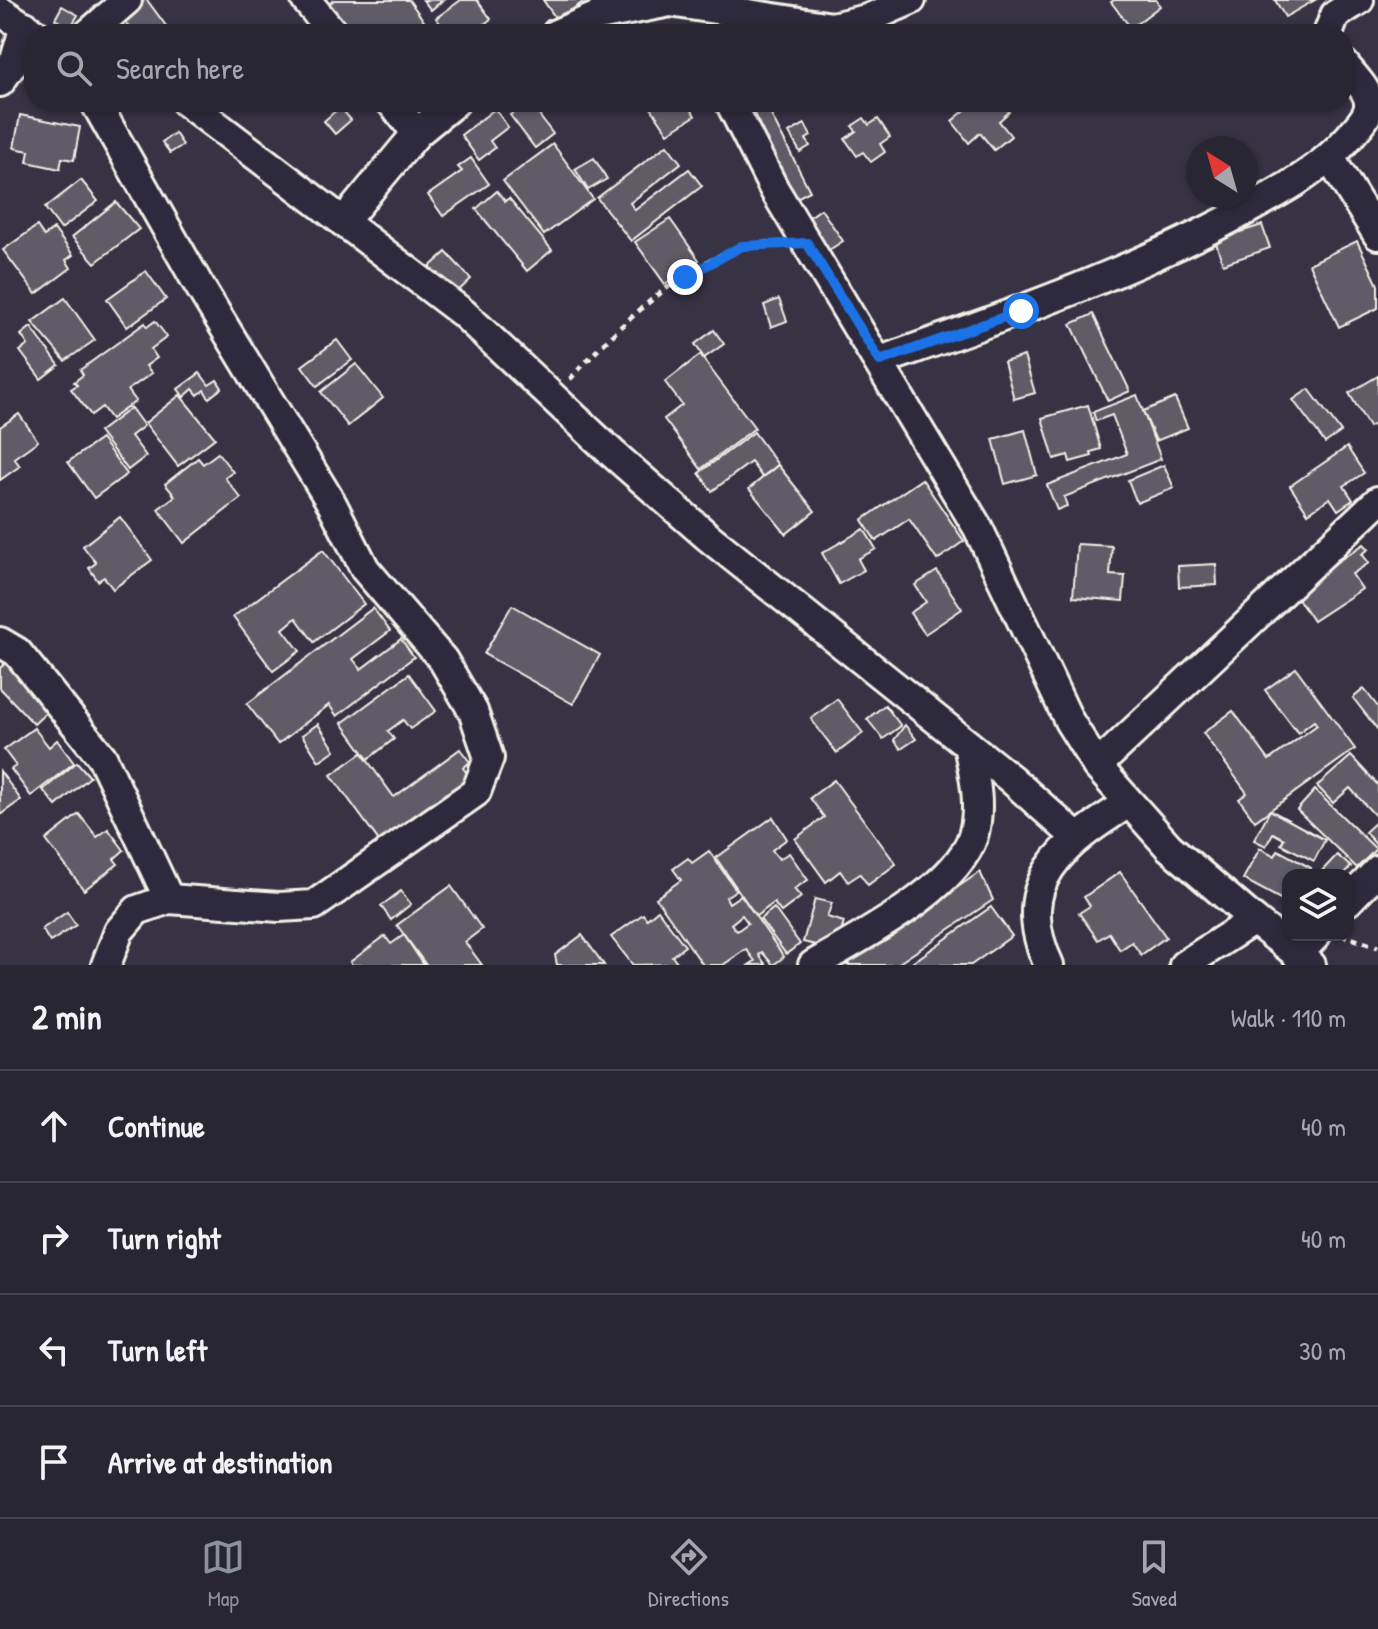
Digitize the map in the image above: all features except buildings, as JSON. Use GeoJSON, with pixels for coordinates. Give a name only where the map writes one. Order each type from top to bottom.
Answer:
{"type":"FeatureCollection","features":[{"type":"Feature","properties":{"kind":"street"},"geometry":{"type":"LineString","coordinates":[[105,24],[127,0]]}},
{"type":"Feature","properties":{"kind":"street"},"geometry":{"type":"LineString","coordinates":[[306,0],[326,24]]}},
{"type":"Feature","properties":{"kind":"street"},"geometry":{"type":"LineString","coordinates":[[845,24],[867,19],[911,0]]}},
{"type":"Feature","properties":{"kind":"street"},"geometry":{"type":"LineString","coordinates":[[1332,24],[1335,15],[1359,0]]}},
{"type":"Feature","properties":{"kind":"street"},"geometry":{"type":"LineString","coordinates":[[579,24],[598,16],[670,2],[705,14],[803,24]]}},
{"type":"Feature","properties":{"kind":"street"},"geometry":{"type":"LineString","coordinates":[[0,11],[24,26]]}},
{"type":"Feature","properties":{"kind":"street"},"geometry":{"type":"LineString","coordinates":[[0,82],[24,42]]}},
{"type":"Feature","properties":{"kind":"street"},"geometry":{"type":"LineString","coordinates":[[880,361],[1021,311],[1172,250],[1287,187],[1330,158],[1365,118],[1369,106],[1366,94],[1354,78]]}},
{"type":"Feature","properties":{"kind":"street"},"geometry":{"type":"LineString","coordinates":[[101,112],[197,282],[332,504],[365,569],[443,660],[473,711],[489,758],[476,792],[314,905],[279,907],[169,899],[137,910],[119,931],[105,964]]}},
{"type":"Feature","properties":{"kind":"street"},"geometry":{"type":"LineString","coordinates":[[199,112],[463,313],[729,555],[968,745],[1076,837]]}},
{"type":"Feature","properties":{"kind":"street"},"geometry":{"type":"LineString","coordinates":[[399,112],[417,133]]}},
{"type":"Feature","properties":{"kind":"street"},"geometry":{"type":"LineString","coordinates":[[343,222],[417,133],[443,112]]}},
{"type":"Feature","properties":{"kind":"street"},"geometry":{"type":"LineString","coordinates":[[735,112],[774,189],[978,528],[1069,721],[1097,766],[1127,804],[1169,847],[1254,920],[1308,952]]}},
{"type":"Feature","properties":{"kind":"street"},"geometry":{"type":"LineString","coordinates":[[1330,158],[1378,235]]}},
{"type":"Feature","properties":{"kind":"street"},"geometry":{"type":"LineString","coordinates":[[1097,766],[1378,501]]}},
{"type":"Feature","properties":{"kind":"street"},"geometry":{"type":"LineString","coordinates":[[0,642],[17,652],[102,757],[169,899]]}},
{"type":"Feature","properties":{"kind":"street"},"geometry":{"type":"LineString","coordinates":[[813,965],[868,932],[951,872],[972,837],[978,796],[968,745]]}},
{"type":"Feature","properties":{"kind":"street"},"geometry":{"type":"LineString","coordinates":[[1049,965],[1040,946],[1036,902],[1049,868],[1076,837],[1127,804]]}},
{"type":"Feature","properties":{"kind":"street"},"geometry":{"type":"LineString","coordinates":[[1354,895],[1378,870]]}},
{"type":"Feature","properties":{"kind":"street"},"geometry":{"type":"LineString","coordinates":[[1184,965],[1254,920]]}},
{"type":"Feature","properties":{"kind":"path"},"geometry":{"type":"LineString","coordinates":[[552,397],[603,343],[644,308],[722,254],[742,246],[807,243]]}},
{"type":"Feature","properties":{"kind":"path"},"geometry":{"type":"LineString","coordinates":[[1354,939],[1378,947]]}},
{"type":"Feature","properties":{"kind":"route"},"geometry":{"type":"LineString","coordinates":[[685,277],[722,254],[742,246],[807,243],[880,361],[1021,311]]}}]}
